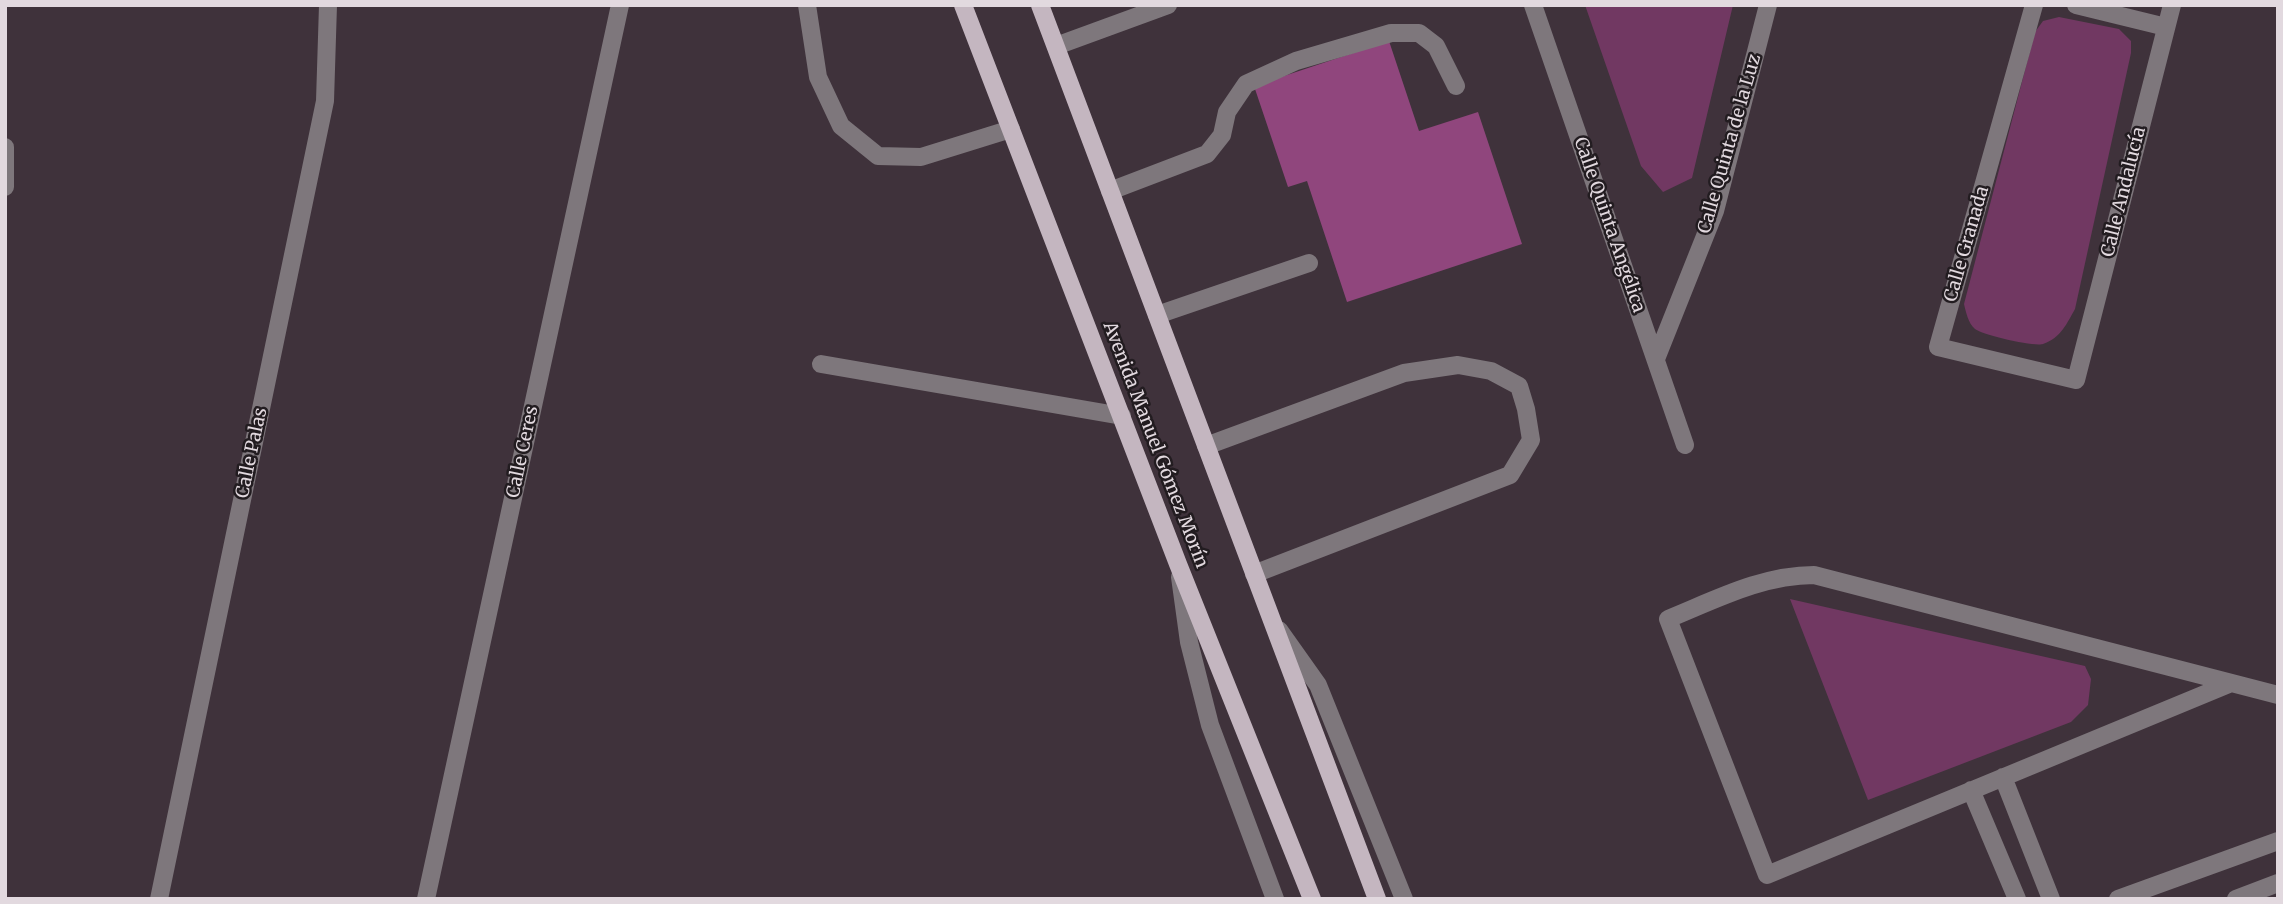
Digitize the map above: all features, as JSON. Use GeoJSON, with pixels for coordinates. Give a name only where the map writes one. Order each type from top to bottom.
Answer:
{"type":"FeatureCollection","features":[{"type":"Feature","properties":{"kind":"main road","name":"Avenida Manuel Gómez Morín"},"geometry":{"type":"LineString","coordinates":[[963,5],[1178,564],[1312,899]]}},
{"type":"Feature","properties":{"kind":"main road"},"geometry":{"type":"LineString","coordinates":[[1041,5],[1377,899]]}},
{"type":"Feature","properties":{"kind":"street","name":"Calle Palas"},"geometry":{"type":"LineString","coordinates":[[159,899],[325,101],[328,5]]}},
{"type":"Feature","properties":{"kind":"street","name":"Calle Ceres"},"geometry":{"type":"LineString","coordinates":[[426,899],[620,5]]}},
{"type":"Feature","properties":{"kind":"street"},"geometry":{"type":"LineString","coordinates":[[807,5],[818,77],[841,126],[877,156],[921,157],[1011,128]]}},
{"type":"Feature","properties":{"kind":"street"},"geometry":{"type":"LineString","coordinates":[[1056,46],[1168,5]]}},
{"type":"Feature","properties":{"kind":"street","name":"Calle Quinta Angélica"},"geometry":{"type":"LineString","coordinates":[[1533,5],[1685,445]]}},
{"type":"Feature","properties":{"kind":"street","name":"Calle Quinta de la Luz"},"geometry":{"type":"LineString","coordinates":[[1656,359],[1715,211],[1768,5]]}},
{"type":"Feature","properties":{"kind":"street","name":"Calle Granada"},"geometry":{"type":"LineString","coordinates":[[2034,5],[1938,347],[2076,380]]}},
{"type":"Feature","properties":{"kind":"street"},"geometry":{"type":"LineString","coordinates":[[2076,5],[2166,27]]}},
{"type":"Feature","properties":{"kind":"street","name":"Calle Andalucía"},"geometry":{"type":"LineString","coordinates":[[2076,380],[2172,5]]}},
{"type":"Feature","properties":{"kind":"street"},"geometry":{"type":"LineString","coordinates":[[1110,191],[1207,153],[1223,135],[1227,112],[1246,84],[1296,61],[1391,33],[1419,33],[1436,46],[1456,86]]}},
{"type":"Feature","properties":{"kind":"street"},"geometry":{"type":"LineString","coordinates":[[5,147],[5,187]]}},
{"type":"Feature","properties":{"kind":"street"},"geometry":{"type":"LineString","coordinates":[[1157,315],[1310,263]]}},
{"type":"Feature","properties":{"kind":"street"},"geometry":{"type":"LineString","coordinates":[[821,364],[1122,416]]}},
{"type":"Feature","properties":{"kind":"street"},"geometry":{"type":"LineString","coordinates":[[1206,446],[1404,373],[1458,365],[1492,371],[1518,386],[1526,409],[1531,440],[1510,475],[1254,574]]}},
{"type":"Feature","properties":{"kind":"street"},"geometry":{"type":"LineString","coordinates":[[1178,564],[1189,642],[1206,712],[1275,899]]}},
{"type":"Feature","properties":{"kind":"street"},"geometry":{"type":"LineString","coordinates":[[2229,684],[1767,875],[1668,619],[1763,581],[1789,575],[1814,575],[2278,695]]}},
{"type":"Feature","properties":{"kind":"street"},"geometry":{"type":"LineString","coordinates":[[1271,620],[1318,685],[1404,899]]}},
{"type":"Feature","properties":{"kind":"street"},"geometry":{"type":"LineString","coordinates":[[2003,777],[2052,899]]}},
{"type":"Feature","properties":{"kind":"street"},"geometry":{"type":"LineString","coordinates":[[1971,790],[2017,899]]}},
{"type":"Feature","properties":{"kind":"street"},"geometry":{"type":"LineString","coordinates":[[2118,899],[2150,893],[2278,841]]}},
{"type":"Feature","properties":{"kind":"street"},"geometry":{"type":"LineString","coordinates":[[2236,899],[2278,883]]}},
{"type":"Feature","properties":{"kind":"shaded area"},"geometry":{"type":"Polygon","coordinates":[[[1585,5],[1733,5],[1692,178],[1663,192],[1641,166],[1585,5]]]}},
{"type":"Feature","properties":{"kind":"shaded area"},"geometry":{"type":"Polygon","coordinates":[[[2059,17],[2119,29],[2131,41],[2131,53],[2075,309],[2059,334],[2043,344],[2030,344],[1975,329],[1969,321],[1964,304],[2035,32],[2043,21],[2059,17]]]}},
{"type":"Feature","properties":{"kind":"shaded area"},"geometry":{"type":"Polygon","coordinates":[[[1790,599],[2085,666],[2091,679],[2088,705],[2071,722],[1868,800],[1790,599]]]}},
{"type":"Feature","properties":{"kind":"building"},"geometry":{"type":"Polygon","coordinates":[[[1389,41],[1419,131],[1478,112],[1522,244],[1347,302],[1307,181],[1288,187],[1254,86],[1389,41]]]}}]}
